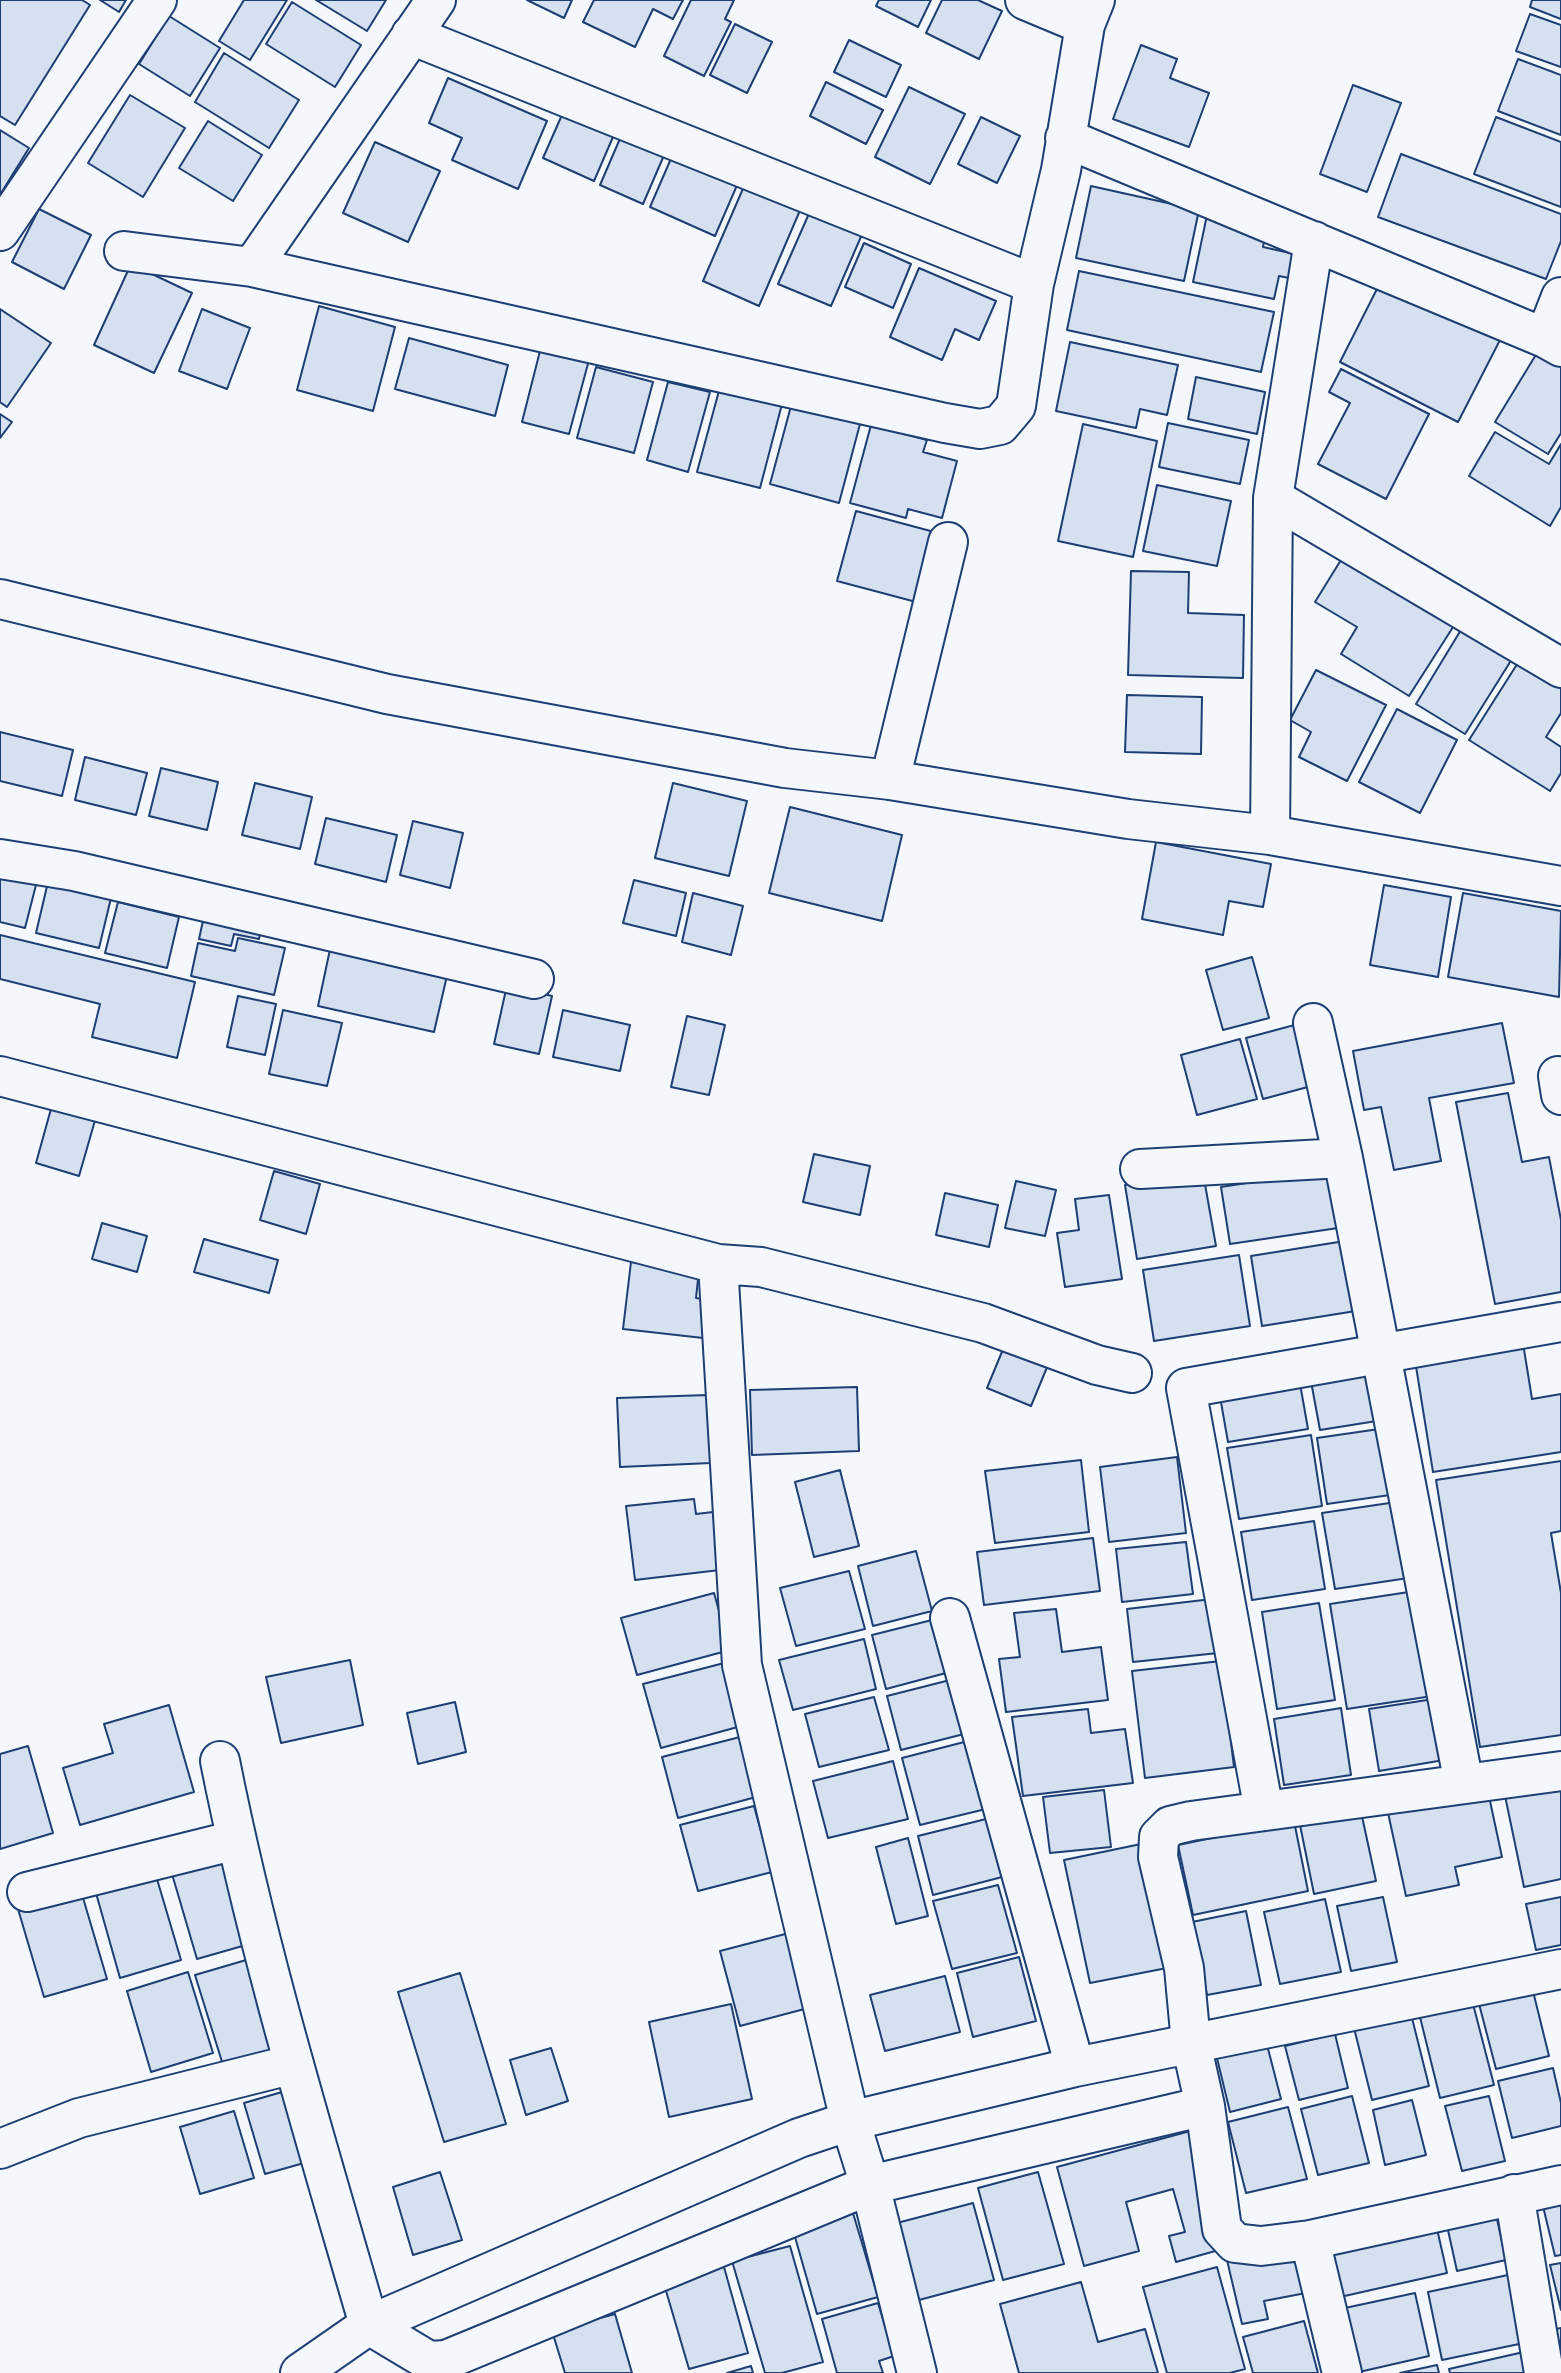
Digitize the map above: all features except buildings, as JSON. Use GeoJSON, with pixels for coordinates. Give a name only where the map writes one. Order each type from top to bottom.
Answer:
{"type":"FeatureCollection","features":[{"type":"Feature","properties":{"kind":"street"},"geometry":{"type":"LineString","coordinates":[[1,227],[157,0]]}},
{"type":"Feature","properties":{"kind":"street"},"geometry":{"type":"LineString","coordinates":[[252,267],[436,0]]}},
{"type":"Feature","properties":{"kind":"street"},"geometry":{"type":"LineString","coordinates":[[124,251],[252,267],[980,429],[1000,425],[1016,406],[1034,284],[1061,170],[1090,12],[1025,0]]}},
{"type":"Feature","properties":{"kind":"street"},"geometry":{"type":"LineString","coordinates":[[411,34],[1034,284]]}},
{"type":"Feature","properties":{"kind":"street"},"geometry":{"type":"LineString","coordinates":[[1065,138],[1553,343],[1561,297]]}},
{"type":"Feature","properties":{"kind":"street"},"geometry":{"type":"LineString","coordinates":[[1270,835],[1273,498],[1314,241]]}},
{"type":"Feature","properties":{"kind":"street"},"geometry":{"type":"LineString","coordinates":[[1273,498],[1561,668]]}},
{"type":"Feature","properties":{"kind":"street"},"geometry":{"type":"LineString","coordinates":[[890,780],[948,542]]}},
{"type":"Feature","properties":{"kind":"street"},"geometry":{"type":"LineString","coordinates":[[0,599],[387,694],[785,768],[890,780],[1128,819],[1270,835],[1561,886]]}},
{"type":"Feature","properties":{"kind":"street"},"geometry":{"type":"LineString","coordinates":[[0,859],[74,871],[534,979]]}},
{"type":"Feature","properties":{"kind":"street"},"geometry":{"type":"LineString","coordinates":[[1313,1023],[1343,1158],[1464,1784]]}},
{"type":"Feature","properties":{"kind":"street"},"geometry":{"type":"LineString","coordinates":[[0,1076],[718,1264],[761,1267],[983,1323],[1097,1365],[1132,1373]]}},
{"type":"Feature","properties":{"kind":"street"},"geometry":{"type":"LineString","coordinates":[[1140,1169],[1343,1158]]}},
{"type":"Feature","properties":{"kind":"street"},"geometry":{"type":"LineString","coordinates":[[718,1264],[742,1665],[850,2121],[870,2185],[917,2373]]}},
{"type":"Feature","properties":{"kind":"street"},"geometry":{"type":"LineString","coordinates":[[1264,1811],[1186,1388],[1561,1322]]}},
{"type":"Feature","properties":{"kind":"street"},"geometry":{"type":"LineString","coordinates":[[950,1618],[1075,2067]]}},
{"type":"Feature","properties":{"kind":"street"},"geometry":{"type":"LineString","coordinates":[[220,1761],[236,1840],[294,2064],[369,2325],[429,2361],[446,2360],[870,2185],[1205,2106]]}},
{"type":"Feature","properties":{"kind":"street"},"geometry":{"type":"LineString","coordinates":[[1561,1771],[1191,1821],[1170,1826],[1159,1838],[1158,1857],[1184,1968],[1191,2043],[1205,2106],[1222,2229],[1236,2243],[1261,2246],[1310,2240],[1561,2185]]}},
{"type":"Feature","properties":{"kind":"street"},"geometry":{"type":"LineString","coordinates":[[27,1892],[236,1840]]}},
{"type":"Feature","properties":{"kind":"street"},"geometry":{"type":"LineString","coordinates":[[300,2373],[369,2325],[799,2138],[850,2121],[1075,2067],[1561,1969]]}},
{"type":"Feature","properties":{"kind":"street"},"geometry":{"type":"LineString","coordinates":[[0,2149],[79,2118],[294,2064]]}},
{"type":"Feature","properties":{"kind":"street"},"geometry":{"type":"LineString","coordinates":[[1514,2194],[1544,2373]]}},
{"type":"Feature","properties":{"kind":"street"},"geometry":{"type":"LineString","coordinates":[[1310,2240],[1342,2373]]}}]}
